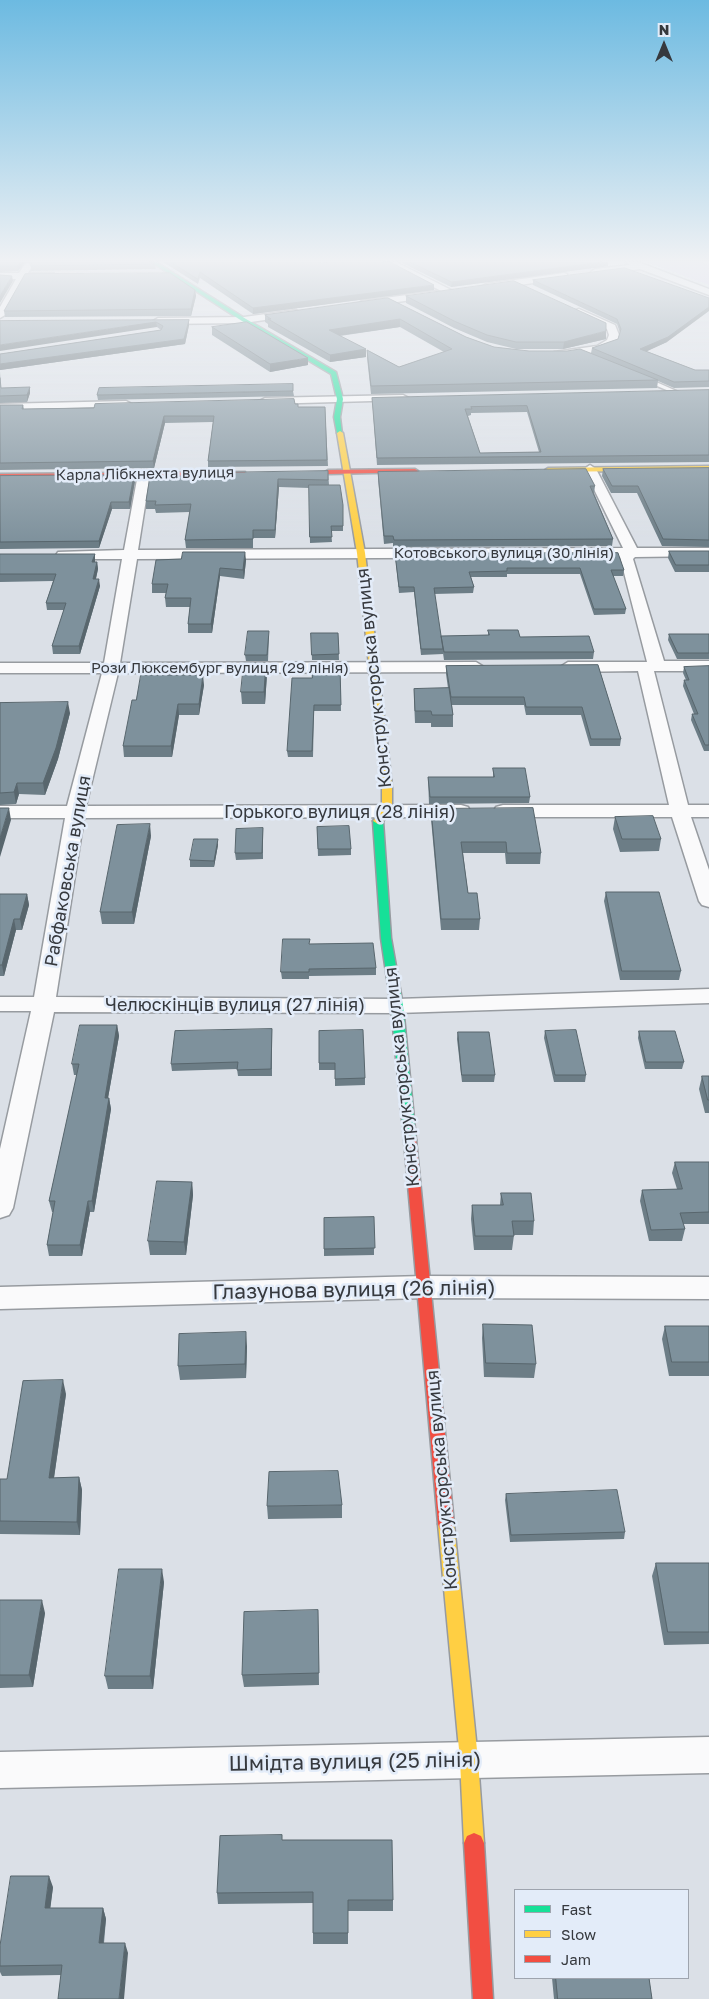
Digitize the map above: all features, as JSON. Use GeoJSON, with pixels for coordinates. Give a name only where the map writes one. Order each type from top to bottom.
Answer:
{"type":"FeatureCollection","features":[{"type":"Feature","properties":{"kind":"street","name":"Конструкторська вулиця"},"geometry":{"type":"LineString","coordinates":[[304,355],[334,373],[340,399],[337,417],[360,553],[374,667],[387,812],[378,821],[391,981],[397,1006],[469,1760],[483,1999]]}},
{"type":"Feature","properties":{"kind":"street"},"geometry":{"type":"LineString","coordinates":[[649,393],[693,392]]}},
{"type":"Feature","properties":{"kind":"street"},"geometry":{"type":"LineString","coordinates":[[253,401],[418,398]]}},
{"type":"Feature","properties":{"kind":"street"},"geometry":{"type":"LineString","coordinates":[[0,406],[136,404]]}},
{"type":"Feature","properties":{"kind":"street"},"geometry":{"type":"LineString","coordinates":[[532,470],[709,468]]}},
{"type":"Feature","properties":{"kind":"street"},"geometry":{"type":"LineString","coordinates":[[590,469],[632,552],[626,558],[651,667],[680,812],[709,901]]}},
{"type":"Feature","properties":{"kind":"street"},"geometry":{"type":"LineString","coordinates":[[317,472],[424,471]]}},
{"type":"Feature","properties":{"kind":"street","name":"Карла Лібкнехта вулиця"},"geometry":{"type":"LineString","coordinates":[[0,476],[260,473]]}},
{"type":"Feature","properties":{"kind":"street","name":"Рабфаковська вулиця"},"geometry":{"type":"LineString","coordinates":[[0,1208],[44,1004],[75,812],[111,668],[144,474]]}},
{"type":"Feature","properties":{"kind":"street","name":"Котовського вулиця (30 лiнiя)"},"geometry":{"type":"LineString","coordinates":[[50,555],[709,552]]}},
{"type":"Feature","properties":{"kind":"street"},"geometry":{"type":"LineString","coordinates":[[549,667],[709,666]]}},
{"type":"Feature","properties":{"kind":"street","name":"Рози Люксембург вулиця (29 лiнiя)"},"geometry":{"type":"LineString","coordinates":[[0,668],[492,667]]}},
{"type":"Feature","properties":{"kind":"street","name":"Горького вулиця (28 лiнiя)"},"geometry":{"type":"LineString","coordinates":[[0,812],[709,811]]}},
{"type":"Feature","properties":{"kind":"street","name":"Челюскінців вулиця (27 лiнiя)"},"geometry":{"type":"LineString","coordinates":[[0,1004],[397,1006],[709,996]]}},
{"type":"Feature","properties":{"kind":"street","name":"Глазунова вулиця (26 лiнiя)"},"geometry":{"type":"LineString","coordinates":[[0,1298],[424,1287],[709,1288]]}},
{"type":"Feature","properties":{"kind":"street","name":"Шмідта вулиця (25 лiнiя)"},"geometry":{"type":"LineString","coordinates":[[0,1770],[709,1755]]}},
{"type":"Feature","properties":{"kind":"lane"},"geometry":{"type":"LineString","coordinates":[[642,378],[678,393]]}},
{"type":"Feature","properties":{"kind":"building"},"geometry":{"type":"Polygon","coordinates":[[[0,355],[64,355],[0,364],[0,355]]]}},
{"type":"Feature","properties":{"kind":"building"},"geometry":{"type":"Polygon","coordinates":[[[256,355],[303,355],[308,358],[270,364],[256,355]]]}},
{"type":"Feature","properties":{"kind":"building"},"geometry":{"type":"Polygon","coordinates":[[[368,355],[377,355],[399,367],[433,355],[596,355],[658,380],[371,386],[368,355]]]}},
{"type":"Feature","properties":{"kind":"building"},"geometry":{"type":"Polygon","coordinates":[[[610,355],[656,355],[695,370],[709,370],[709,381],[674,382],[610,355]]]}},
{"type":"Feature","properties":{"kind":"building"},"geometry":{"type":"Polygon","coordinates":[[[0,378],[1,388],[30,387],[27,395],[0,396],[0,378]]]}},
{"type":"Feature","properties":{"kind":"building"},"geometry":{"type":"Polygon","coordinates":[[[293,384],[293,391],[97,395],[99,388],[293,384]]]}},
{"type":"Feature","properties":{"kind":"building"},"geometry":{"type":"Polygon","coordinates":[[[709,390],[709,455],[377,458],[372,398],[709,390]],[[527,406],[471,407],[472,409],[465,409],[480,453],[541,452],[527,406]]]}},
{"type":"Feature","properties":{"kind":"building"},"geometry":{"type":"Polygon","coordinates":[[[294,399],[298,407],[325,407],[327,460],[208,461],[214,416],[164,416],[153,461],[0,463],[0,405],[23,405],[22,409],[94,408],[95,404],[294,399]]]}},
{"type":"Feature","properties":{"kind":"building"},"geometry":{"type":"Polygon","coordinates":[[[709,468],[709,540],[663,539],[638,486],[612,486],[603,469],[709,468]]]}},
{"type":"Feature","properties":{"kind":"building"},"geometry":{"type":"Polygon","coordinates":[[[586,469],[595,486],[590,486],[613,539],[394,540],[393,536],[384,536],[378,472],[586,469]]]}},
{"type":"Feature","properties":{"kind":"building"},"geometry":{"type":"Polygon","coordinates":[[[328,471],[328,480],[278,479],[275,530],[253,530],[253,539],[185,540],[191,504],[155,505],[156,501],[146,501],[150,476],[205,476],[206,473],[328,471]]]}},
{"type":"Feature","properties":{"kind":"building"},"geometry":{"type":"Polygon","coordinates":[[[134,475],[129,502],[111,502],[99,541],[0,542],[0,476],[134,475]]]}},
{"type":"Feature","properties":{"kind":"building"},"geometry":{"type":"Polygon","coordinates":[[[309,485],[340,485],[343,505],[343,526],[331,526],[332,537],[310,537],[309,485]]]}},
{"type":"Feature","properties":{"kind":"building"},"geometry":{"type":"Polygon","coordinates":[[[669,551],[709,551],[709,565],[676,565],[669,551]]]}},
{"type":"Feature","properties":{"kind":"building"},"geometry":{"type":"Polygon","coordinates":[[[183,552],[245,552],[243,570],[220,568],[211,624],[188,624],[191,598],[165,598],[168,584],[152,584],[156,560],[181,559],[183,552]]]}},
{"type":"Feature","properties":{"kind":"building"},"geometry":{"type":"Polygon","coordinates":[[[618,553],[624,570],[611,570],[626,609],[594,609],[580,568],[507,568],[507,571],[469,572],[474,587],[434,588],[443,649],[421,649],[414,587],[399,587],[395,554],[618,553]]]}},
{"type":"Feature","properties":{"kind":"building"},"geometry":{"type":"Polygon","coordinates":[[[0,554],[95,554],[92,562],[97,562],[93,579],[99,579],[79,646],[52,646],[66,603],[46,603],[56,574],[0,574],[0,554]]]}},
{"type":"Feature","properties":{"kind":"building"},"geometry":{"type":"Polygon","coordinates":[[[488,630],[518,630],[520,637],[589,636],[594,652],[444,652],[441,636],[489,635],[488,630]]]}},
{"type":"Feature","properties":{"kind":"building"},"geometry":{"type":"Polygon","coordinates":[[[248,631],[269,631],[267,655],[245,655],[248,631]]]}},
{"type":"Feature","properties":{"kind":"building"},"geometry":{"type":"Polygon","coordinates":[[[311,633],[338,633],[339,654],[312,655],[311,633]]]}},
{"type":"Feature","properties":{"kind":"building"},"geometry":{"type":"Polygon","coordinates":[[[669,634],[709,634],[709,653],[678,653],[669,634]]]}},
{"type":"Feature","properties":{"kind":"building"},"geometry":{"type":"Polygon","coordinates":[[[244,663],[266,663],[264,692],[241,692],[244,663]]]}},
{"type":"Feature","properties":{"kind":"building"},"geometry":{"type":"Polygon","coordinates":[[[598,665],[621,739],[591,739],[582,707],[526,707],[524,697],[451,697],[446,666],[598,665]]]}},
{"type":"Feature","properties":{"kind":"building"},"geometry":{"type":"Polygon","coordinates":[[[709,666],[709,745],[705,745],[692,714],[698,714],[684,680],[689,680],[684,667],[709,666]]]}},
{"type":"Feature","properties":{"kind":"building"},"geometry":{"type":"Polygon","coordinates":[[[312,668],[340,668],[341,705],[314,705],[312,751],[287,751],[292,678],[312,678],[312,668]]]}},
{"type":"Feature","properties":{"kind":"building"},"geometry":{"type":"Polygon","coordinates":[[[141,675],[203,675],[199,704],[178,704],[171,746],[123,746],[132,700],[136,700],[141,675]]]}},
{"type":"Feature","properties":{"kind":"building"},"geometry":{"type":"Polygon","coordinates":[[[449,688],[453,715],[432,715],[431,711],[415,711],[414,689],[449,688]]]}},
{"type":"Feature","properties":{"kind":"building"},"geometry":{"type":"Polygon","coordinates":[[[68,702],[56,748],[43,783],[17,783],[14,792],[0,793],[0,703],[68,702]]]}},
{"type":"Feature","properties":{"kind":"building"},"geometry":{"type":"Polygon","coordinates":[[[493,768],[525,768],[530,797],[430,797],[428,777],[494,777],[493,768]]]}},
{"type":"Feature","properties":{"kind":"building"},"geometry":{"type":"Polygon","coordinates":[[[0,808],[9,808],[0,838],[0,808]]]}},
{"type":"Feature","properties":{"kind":"building"},"geometry":{"type":"Polygon","coordinates":[[[533,808],[541,853],[507,853],[506,842],[461,842],[468,893],[477,893],[480,919],[441,919],[431,809],[533,808]]]}},
{"type":"Feature","properties":{"kind":"building"},"geometry":{"type":"Polygon","coordinates":[[[653,816],[661,839],[622,839],[615,817],[653,816]]]}},
{"type":"Feature","properties":{"kind":"building"},"geometry":{"type":"Polygon","coordinates":[[[150,824],[132,912],[100,912],[117,825],[150,824]]]}},
{"type":"Feature","properties":{"kind":"building"},"geometry":{"type":"Polygon","coordinates":[[[349,826],[351,849],[318,849],[317,827],[349,826]]]}},
{"type":"Feature","properties":{"kind":"building"},"geometry":{"type":"Polygon","coordinates":[[[263,828],[262,853],[235,853],[236,829],[263,828]]]}},
{"type":"Feature","properties":{"kind":"building"},"geometry":{"type":"Polygon","coordinates":[[[194,839],[218,839],[214,861],[190,860],[194,839]]]}},
{"type":"Feature","properties":{"kind":"building"},"geometry":{"type":"Polygon","coordinates":[[[606,892],[659,892],[681,971],[622,971],[606,892]]]}},
{"type":"Feature","properties":{"kind":"building"},"geometry":{"type":"Polygon","coordinates":[[[0,894],[27,894],[20,919],[14,919],[2,965],[0,965],[0,894]]]}},
{"type":"Feature","properties":{"kind":"building"},"geometry":{"type":"Polygon","coordinates":[[[283,939],[310,939],[309,944],[373,943],[376,968],[309,969],[309,972],[281,972],[283,939]]]}},
{"type":"Feature","properties":{"kind":"building"},"geometry":{"type":"Polygon","coordinates":[[[80,1025],[117,1025],[105,1098],[109,1098],[92,1201],[88,1201],[80,1245],[47,1245],[55,1201],[49,1201],[79,1064],[72,1064],[80,1025]]]}},
{"type":"Feature","properties":{"kind":"building"},"geometry":{"type":"Polygon","coordinates":[[[272,1029],[271,1069],[237,1070],[238,1062],[171,1064],[175,1031],[272,1029]]]}},
{"type":"Feature","properties":{"kind":"building"},"geometry":{"type":"Polygon","coordinates":[[[363,1030],[365,1078],[335,1079],[335,1063],[319,1063],[319,1031],[363,1030]]]}},
{"type":"Feature","properties":{"kind":"building"},"geometry":{"type":"Polygon","coordinates":[[[576,1030],[586,1075],[555,1075],[545,1031],[576,1030]]]}},
{"type":"Feature","properties":{"kind":"building"},"geometry":{"type":"Polygon","coordinates":[[[639,1031],[675,1031],[684,1062],[646,1062],[639,1031]]]}},
{"type":"Feature","properties":{"kind":"building"},"geometry":{"type":"Polygon","coordinates":[[[458,1032],[489,1032],[495,1075],[462,1075],[458,1032]]]}},
{"type":"Feature","properties":{"kind":"building"},"geometry":{"type":"Polygon","coordinates":[[[702,1076],[709,1076],[709,1100],[708,1100],[702,1076]]]}},
{"type":"Feature","properties":{"kind":"building"},"geometry":{"type":"Polygon","coordinates":[[[675,1162],[709,1162],[709,1212],[680,1213],[685,1229],[651,1230],[642,1190],[682,1189],[675,1162]]]}},
{"type":"Feature","properties":{"kind":"building"},"geometry":{"type":"Polygon","coordinates":[[[157,1181],[192,1182],[184,1242],[148,1241],[157,1181]]]}},
{"type":"Feature","properties":{"kind":"building"},"geometry":{"type":"Polygon","coordinates":[[[501,1193],[531,1193],[534,1221],[512,1221],[514,1236],[475,1236],[472,1205],[503,1205],[501,1193]]]}},
{"type":"Feature","properties":{"kind":"building"},"geometry":{"type":"Polygon","coordinates":[[[374,1217],[375,1248],[324,1249],[324,1218],[374,1217]]]}},
{"type":"Feature","properties":{"kind":"building"},"geometry":{"type":"Polygon","coordinates":[[[483,1324],[532,1325],[536,1364],[486,1363],[483,1324]]]}},
{"type":"Feature","properties":{"kind":"building"},"geometry":{"type":"Polygon","coordinates":[[[665,1326],[709,1326],[709,1362],[672,1362],[665,1326]]]}},
{"type":"Feature","properties":{"kind":"building"},"geometry":{"type":"Polygon","coordinates":[[[246,1332],[245,1364],[178,1366],[179,1334],[246,1332]]]}},
{"type":"Feature","properties":{"kind":"building"},"geometry":{"type":"Polygon","coordinates":[[[63,1380],[49,1478],[79,1477],[77,1522],[0,1521],[0,1479],[7,1479],[23,1381],[63,1380]]]}},
{"type":"Feature","properties":{"kind":"building"},"geometry":{"type":"Polygon","coordinates":[[[338,1471],[342,1505],[267,1506],[269,1472],[338,1471]]]}},
{"type":"Feature","properties":{"kind":"building"},"geometry":{"type":"Polygon","coordinates":[[[617,1490],[625,1532],[511,1535],[506,1494],[617,1490]]]}},
{"type":"Feature","properties":{"kind":"building"},"geometry":{"type":"Polygon","coordinates":[[[656,1563],[709,1563],[709,1632],[668,1632],[656,1563]]]}},
{"type":"Feature","properties":{"kind":"building"},"geometry":{"type":"Polygon","coordinates":[[[119,1569],[162,1569],[150,1676],[105,1676],[119,1569]]]}},
{"type":"Feature","properties":{"kind":"building"},"geometry":{"type":"Polygon","coordinates":[[[0,1600],[42,1600],[29,1675],[0,1675],[0,1600]]]}},
{"type":"Feature","properties":{"kind":"building"},"geometry":{"type":"Polygon","coordinates":[[[318,1610],[319,1673],[242,1675],[244,1612],[318,1610]]]}},
{"type":"Feature","properties":{"kind":"building"},"geometry":{"type":"Polygon","coordinates":[[[282,1835],[282,1840],[392,1840],[393,1900],[348,1900],[348,1933],[313,1933],[313,1892],[217,1893],[220,1836],[282,1835]]]}},
{"type":"Feature","properties":{"kind":"building"},"geometry":{"type":"Polygon","coordinates":[[[11,1876],[49,1876],[45,1908],[103,1908],[99,1943],[125,1943],[119,1999],[58,1999],[62,1965],[0,1966],[0,1946],[11,1876]]]}},
{"type":"Feature","properties":{"kind":"building"},"geometry":{"type":"Polygon","coordinates":[[[556,1979],[649,1979],[652,1999],[558,1999],[556,1979]]]}},
{"type":"Feature","properties":{"kind":"traffic: fast"},"geometry":{"type":"LineString","coordinates":[[304,355],[334,373],[340,399],[337,417],[340,433]]}},
{"type":"Feature","properties":{"kind":"traffic: fast"},"geometry":{"type":"LineString","coordinates":[[378,821],[386,938],[397,1006],[410,1140]]}},
{"type":"Feature","properties":{"kind":"traffic: slow"},"geometry":{"type":"LineString","coordinates":[[340,433],[361,553],[387,786],[387,812],[378,821]]}},
{"type":"Feature","properties":{"kind":"traffic: slow"},"geometry":{"type":"LineString","coordinates":[[548,470],[709,468]]}},
{"type":"Feature","properties":{"kind":"traffic: slow"},"geometry":{"type":"LineString","coordinates":[[446,1524],[469,1760],[474,1843]]}},
{"type":"Feature","properties":{"kind":"traffic: jam"},"geometry":{"type":"LineString","coordinates":[[328,472],[415,471]]}},
{"type":"Feature","properties":{"kind":"traffic: jam"},"geometry":{"type":"LineString","coordinates":[[0,476],[243,473]]}},
{"type":"Feature","properties":{"kind":"traffic: jam"},"geometry":{"type":"LineString","coordinates":[[410,1140],[446,1524]]}},
{"type":"Feature","properties":{"kind":"traffic: jam"},"geometry":{"type":"LineString","coordinates":[[474,1843],[483,1999]]}}]}
